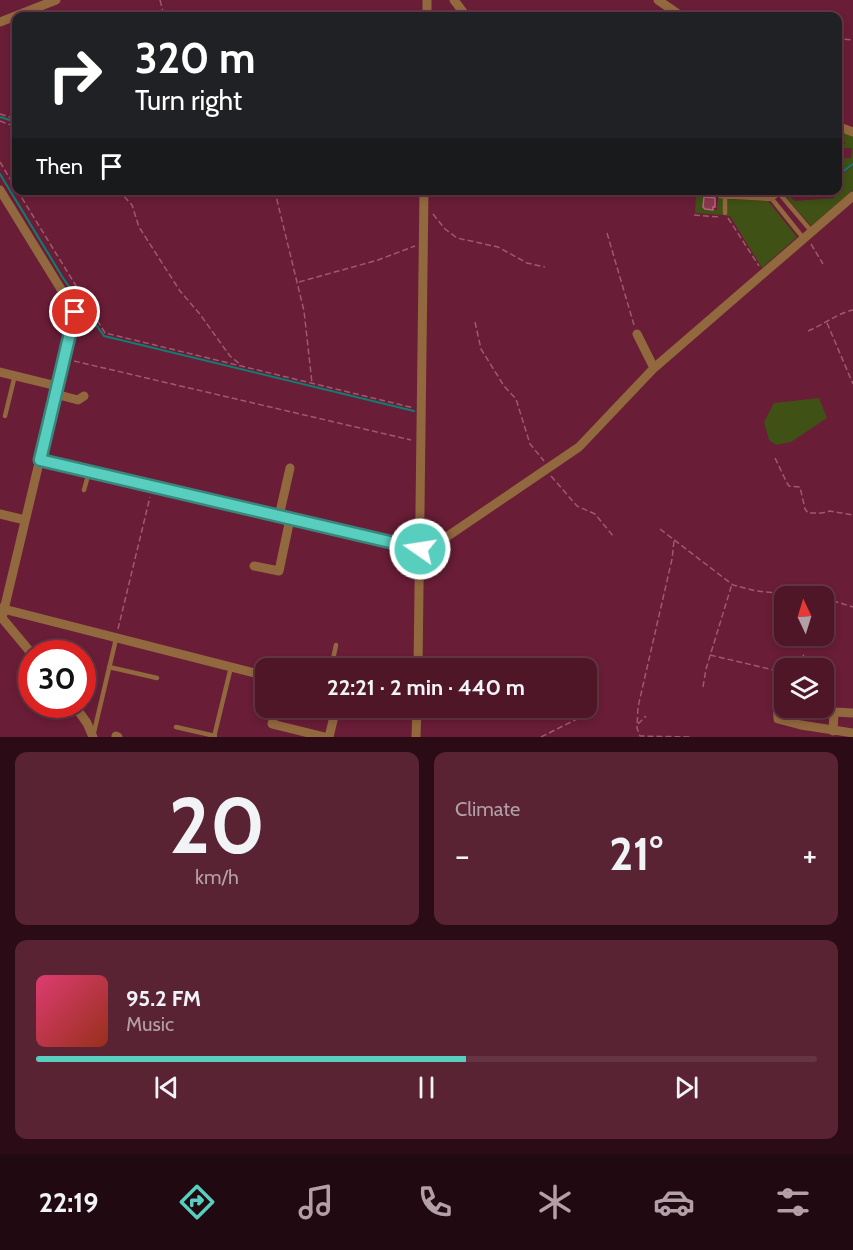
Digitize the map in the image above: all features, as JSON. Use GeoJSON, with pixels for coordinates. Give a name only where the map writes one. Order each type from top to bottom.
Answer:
{"type":"FeatureCollection","features":[{"type":"Feature","properties":{"kind":"street"},"geometry":{"type":"LineString","coordinates":[[25,12],[56,0]]}},
{"type":"Feature","properties":{"kind":"street"},"geometry":{"type":"LineString","coordinates":[[658,0],[675,12]]}},
{"type":"Feature","properties":{"kind":"street"},"geometry":{"type":"LineString","coordinates":[[0,190],[75,312],[1,616]]}},
{"type":"Feature","properties":{"kind":"street"},"geometry":{"type":"LineString","coordinates":[[418,658],[424,195]]}},
{"type":"Feature","properties":{"kind":"street"},"geometry":{"type":"LineString","coordinates":[[40,460],[279,516],[420,552],[579,447],[654,368],[853,196]]}},
{"type":"Feature","properties":{"kind":"street"},"geometry":{"type":"LineString","coordinates":[[637,334],[654,368]]}},
{"type":"Feature","properties":{"kind":"street"},"geometry":{"type":"LineString","coordinates":[[0,372],[15,375],[78,400],[84,396]]}},
{"type":"Feature","properties":{"kind":"street"},"geometry":{"type":"LineString","coordinates":[[279,516],[290,468]]}},
{"type":"Feature","properties":{"kind":"street"},"geometry":{"type":"LineString","coordinates":[[0,514],[25,520]]}},
{"type":"Feature","properties":{"kind":"street"},"geometry":{"type":"LineString","coordinates":[[254,566],[279,571],[290,519]]}},
{"type":"Feature","properties":{"kind":"street"},"geometry":{"type":"LineString","coordinates":[[1,616],[116,639],[255,673]]}},
{"type":"Feature","properties":{"kind":"street"},"geometry":{"type":"LineString","coordinates":[[1,616],[21,640]]}},
{"type":"Feature","properties":{"kind":"street"},"geometry":{"type":"LineString","coordinates":[[833,731],[834,712],[853,713]]}},
{"type":"Feature","properties":{"kind":"street"},"geometry":{"type":"LineString","coordinates":[[83,718],[93,737]]}},
{"type":"Feature","properties":{"kind":"street"},"geometry":{"type":"LineString","coordinates":[[274,718],[272,724],[327,737],[333,718]]}},
{"type":"Feature","properties":{"kind":"street"},"geometry":{"type":"LineString","coordinates":[[416,737],[417,718]]}},
{"type":"Feature","properties":{"kind":"street"},"geometry":{"type":"LineString","coordinates":[[778,718],[833,731],[853,733]]}},
{"type":"Feature","properties":{"kind":"lane"},"geometry":{"type":"LineString","coordinates":[[772,199],[775,195]]}},
{"type":"Feature","properties":{"kind":"lane"},"geometry":{"type":"LineString","coordinates":[[780,195],[807,236]]}},
{"type":"Feature","properties":{"kind":"lane"},"geometry":{"type":"LineString","coordinates":[[725,213],[723,196],[772,199],[807,236]]}},
{"type":"Feature","properties":{"kind":"lane"},"geometry":{"type":"LineString","coordinates":[[5,416],[15,375]]}},
{"type":"Feature","properties":{"kind":"lane"},"geometry":{"type":"LineString","coordinates":[[84,490],[89,471]]}},
{"type":"Feature","properties":{"kind":"lane"},"geometry":{"type":"LineString","coordinates":[[93,737],[116,639]]}},
{"type":"Feature","properties":{"kind":"lane"},"geometry":{"type":"LineString","coordinates":[[333,658],[336,645]]}},
{"type":"Feature","properties":{"kind":"lane"},"geometry":{"type":"LineString","coordinates":[[109,667],[157,678]]}},
{"type":"Feature","properties":{"kind":"lane"},"geometry":{"type":"LineString","coordinates":[[176,727],[214,737],[231,667]]}},
{"type":"Feature","properties":{"kind":"path"},"geometry":{"type":"LineString","coordinates":[[0,162],[12,182]]}},
{"type":"Feature","properties":{"kind":"path"},"geometry":{"type":"LineString","coordinates":[[20,195],[105,333],[421,409]]}},
{"type":"Feature","properties":{"kind":"path"},"geometry":{"type":"LineString","coordinates":[[122,195],[132,205],[139,227],[180,291],[230,356],[242,366]]}},
{"type":"Feature","properties":{"kind":"path"},"geometry":{"type":"LineString","coordinates":[[272,195],[277,197],[298,282],[306,323],[312,383]]}},
{"type":"Feature","properties":{"kind":"path"},"geometry":{"type":"LineString","coordinates":[[424,207],[432,212],[445,230],[457,238],[498,247],[527,263],[545,267]]}},
{"type":"Feature","properties":{"kind":"path"},"geometry":{"type":"LineString","coordinates":[[694,215],[730,218],[763,274]]}},
{"type":"Feature","properties":{"kind":"path"},"geometry":{"type":"LineString","coordinates":[[607,233],[637,334]]}},
{"type":"Feature","properties":{"kind":"path"},"geometry":{"type":"LineString","coordinates":[[807,236],[823,264]]}},
{"type":"Feature","properties":{"kind":"path"},"geometry":{"type":"LineString","coordinates":[[298,282],[378,260],[423,244]]}},
{"type":"Feature","properties":{"kind":"path"},"geometry":{"type":"LineString","coordinates":[[808,331],[827,323],[838,314],[853,310]]}},
{"type":"Feature","properties":{"kind":"path"},"geometry":{"type":"LineString","coordinates":[[475,322],[481,349],[504,386],[516,399],[530,444],[540,454],[546,468],[572,501],[577,506],[595,514],[614,537]]}},
{"type":"Feature","properties":{"kind":"path"},"geometry":{"type":"LineString","coordinates":[[827,323],[853,384]]}},
{"type":"Feature","properties":{"kind":"path"},"geometry":{"type":"LineString","coordinates":[[64,358],[420,442]]}},
{"type":"Feature","properties":{"kind":"path"},"geometry":{"type":"LineString","coordinates":[[775,458],[789,486],[800,487],[808,513],[830,511],[853,515]]}},
{"type":"Feature","properties":{"kind":"path"},"geometry":{"type":"LineString","coordinates":[[116,639],[153,486]]}},
{"type":"Feature","properties":{"kind":"path"},"geometry":{"type":"LineString","coordinates":[[660,529],[732,584],[756,591],[774,593]]}},
{"type":"Feature","properties":{"kind":"path"},"geometry":{"type":"LineString","coordinates":[[674,541],[672,559],[638,707],[637,726],[640,736],[692,737]]}},
{"type":"Feature","properties":{"kind":"path"},"geometry":{"type":"LineString","coordinates":[[703,687],[710,655],[732,584]]}},
{"type":"Feature","properties":{"kind":"path"},"geometry":{"type":"LineString","coordinates":[[834,601],[853,607]]}},
{"type":"Feature","properties":{"kind":"path"},"geometry":{"type":"LineString","coordinates":[[710,655],[778,671],[804,655]]}},
{"type":"Feature","properties":{"kind":"path"},"geometry":{"type":"LineString","coordinates":[[637,726],[646,716]]}},
{"type":"Feature","properties":{"kind":"path"},"geometry":{"type":"LineString","coordinates":[[541,737],[579,718]]}},
{"type":"Feature","properties":{"kind":"green space"},"geometry":{"type":"Polygon","coordinates":[[[842,131],[853,136],[853,164],[842,172],[843,158],[851,158],[852,148],[842,148],[845,142],[842,142],[842,131]]]}},
{"type":"Feature","properties":{"kind":"green space"},"geometry":{"type":"Polygon","coordinates":[[[853,166],[853,190],[811,226],[786,197],[788,195],[795,201],[834,198],[834,195],[842,195],[842,174],[853,166]]]}},
{"type":"Feature","properties":{"kind":"green space"},"geometry":{"type":"Polygon","coordinates":[[[696,195],[708,195],[703,197],[705,210],[717,210],[718,198],[724,198],[723,215],[695,213],[696,195]]]}},
{"type":"Feature","properties":{"kind":"green space"},"geometry":{"type":"Polygon","coordinates":[[[727,199],[768,201],[797,237],[762,268],[730,216],[726,216],[727,199]]]}},
{"type":"Feature","properties":{"kind":"green space"},"geometry":{"type":"Polygon","coordinates":[[[819,398],[827,418],[791,442],[776,445],[769,440],[764,422],[774,403],[819,398]]]}},
{"type":"Feature","properties":{"kind":"building"},"geometry":{"type":"Polygon","coordinates":[[[704,197],[715,198],[713,210],[703,207],[704,197]]]}},
{"type":"Feature","properties":{"kind":"waterway"},"geometry":{"type":"LineString","coordinates":[[0,117],[12,121]]}},
{"type":"Feature","properties":{"kind":"waterway"},"geometry":{"type":"LineString","coordinates":[[842,172],[853,164]]}},
{"type":"Feature","properties":{"kind":"waterway"},"geometry":{"type":"LineString","coordinates":[[0,174],[12,194]]}},
{"type":"Feature","properties":{"kind":"waterway"},"geometry":{"type":"LineString","coordinates":[[13,195],[63,278],[104,336],[414,411]]}},
{"type":"Feature","properties":{"kind":"route"},"geometry":{"type":"LineString","coordinates":[[75,312],[40,460],[420,549]]}}]}
